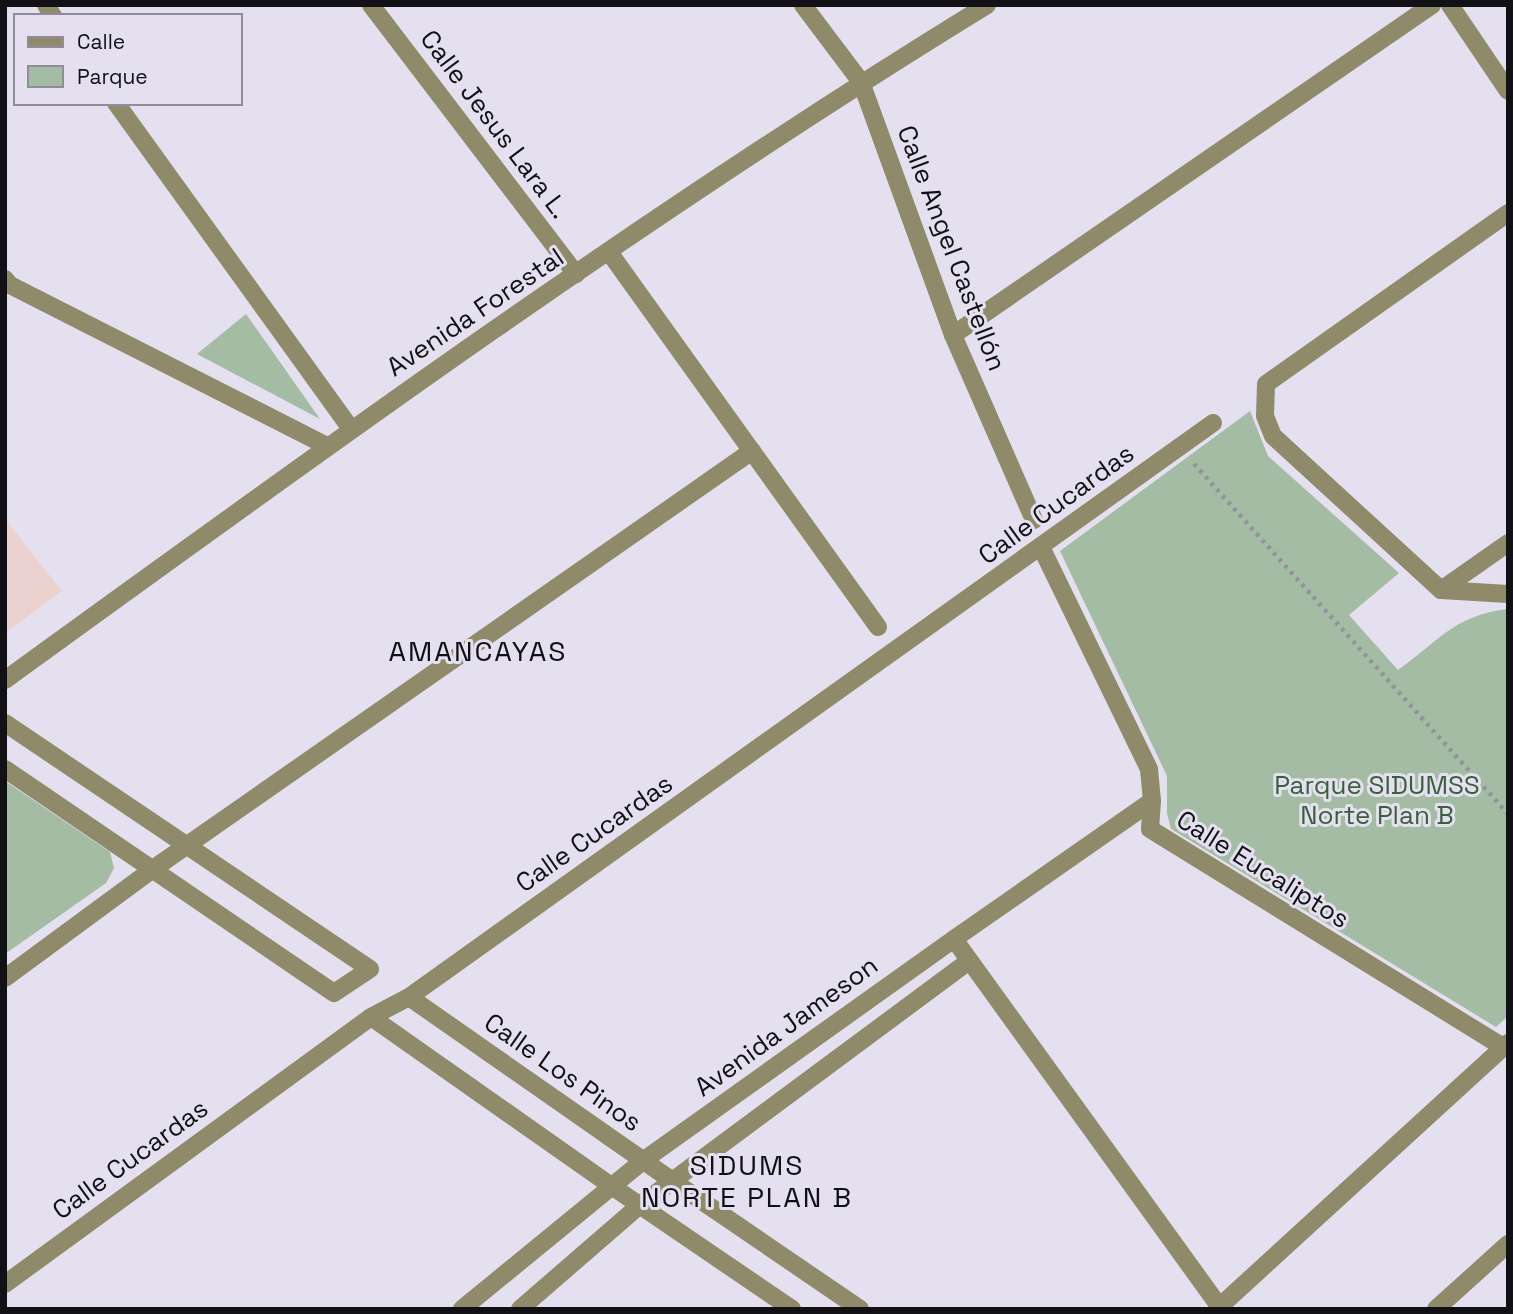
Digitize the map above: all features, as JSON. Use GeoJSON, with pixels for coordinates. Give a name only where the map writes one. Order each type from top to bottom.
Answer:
{"type":"FeatureCollection","features":[{"type":"Feature","properties":{"kind":"street","name":"Calle Jesus Lara L."},"geometry":{"type":"LineString","coordinates":[[372,5],[576,274]]}},
{"type":"Feature","properties":{"kind":"street","name":"Calle Angel Castellón"},"geometry":{"type":"LineString","coordinates":[[803,5],[862,82],[953,335],[1034,520]]}},
{"type":"Feature","properties":{"kind":"street","name":"Avenida Forestal"},"geometry":{"type":"LineString","coordinates":[[5,680],[327,446],[576,274],[862,82],[987,5]]}},
{"type":"Feature","properties":{"kind":"street"},"geometry":{"type":"LineString","coordinates":[[953,335],[1432,5]]}},
{"type":"Feature","properties":{"kind":"street"},"geometry":{"type":"LineString","coordinates":[[1450,5],[1508,91]]}},
{"type":"Feature","properties":{"kind":"street"},"geometry":{"type":"LineString","coordinates":[[117,105],[351,429]]}},
{"type":"Feature","properties":{"kind":"street"},"geometry":{"type":"LineString","coordinates":[[1508,213],[1266,384],[1265,416],[1273,436],[1441,590],[1508,594]]}},
{"type":"Feature","properties":{"kind":"street"},"geometry":{"type":"LineString","coordinates":[[609,252],[878,627]]}},
{"type":"Feature","properties":{"kind":"street"},"geometry":{"type":"LineString","coordinates":[[5,279],[10,285],[327,446]]}},
{"type":"Feature","properties":{"kind":"street","name":"Calle Cucardas"},"geometry":{"type":"LineString","coordinates":[[5,1284],[371,1017],[410,997],[1213,423]]}},
{"type":"Feature","properties":{"kind":"street"},"geometry":{"type":"LineString","coordinates":[[5,978],[153,869],[752,451]]}},
{"type":"Feature","properties":{"kind":"street"},"geometry":{"type":"LineString","coordinates":[[1441,590],[1508,543]]}},
{"type":"Feature","properties":{"kind":"street","name":"Calle Eucaliptos"},"geometry":{"type":"LineString","coordinates":[[1041,547],[1149,769],[1152,801],[1150,829],[1506,1045]]}},
{"type":"Feature","properties":{"kind":"street"},"geometry":{"type":"LineString","coordinates":[[5,723],[370,970],[334,993],[5,768]]}},
{"type":"Feature","properties":{"kind":"street","name":"Avenida Jameson"},"geometry":{"type":"LineString","coordinates":[[461,1309],[644,1160],[1152,801]]}},
{"type":"Feature","properties":{"kind":"street"},"geometry":{"type":"LineString","coordinates":[[954,939],[1218,1308],[1506,1045]]}},
{"type":"Feature","properties":{"kind":"street"},"geometry":{"type":"LineString","coordinates":[[520,1309],[640,1205],[969,961]]}},
{"type":"Feature","properties":{"kind":"street","name":"Calle Los Pinos"},"geometry":{"type":"LineString","coordinates":[[410,997],[860,1309]]}},
{"type":"Feature","properties":{"kind":"street"},"geometry":{"type":"LineString","coordinates":[[371,1017],[792,1309]]}},
{"type":"Feature","properties":{"kind":"street"},"geometry":{"type":"LineString","coordinates":[[1436,1309],[1508,1244]]}},
{"type":"Feature","properties":{"kind":"path"},"geometry":{"type":"LineString","coordinates":[[1179,447],[1508,814]]}},
{"type":"Feature","properties":{"kind":"shaded area"},"geometry":{"type":"Polygon","coordinates":[[[5,519],[62,591],[5,633],[5,519]]]}},
{"type":"Feature","properties":{"kind":"green space"},"geometry":{"type":"Polygon","coordinates":[[[246,314],[320,419],[197,354],[246,314]]]}},
{"type":"Feature","properties":{"kind":"green space","name":"Parque SIDUMSS Norte Plan B"},"geometry":{"type":"Polygon","coordinates":[[[1250,411],[1268,456],[1399,573],[1349,615],[1398,670],[1460,624],[1489,612],[1508,609],[1508,1016],[1496,1027],[1171,829],[1167,813],[1167,776],[1060,551],[1250,411]]]}},
{"type":"Feature","properties":{"kind":"green space"},"geometry":{"type":"Polygon","coordinates":[[[5,781],[110,852],[114,868],[106,883],[5,954],[5,781]]]}},
{"type":"Feature","properties":{"kind":"district","name":"AMANCAYAS"},"geometry":{"type":"Point","coordinates":[478,651]}},
{"type":"Feature","properties":{"kind":"district","name":"SIDUMS NORTE PLAN B"},"geometry":{"type":"Point","coordinates":[747,1181]}}]}
